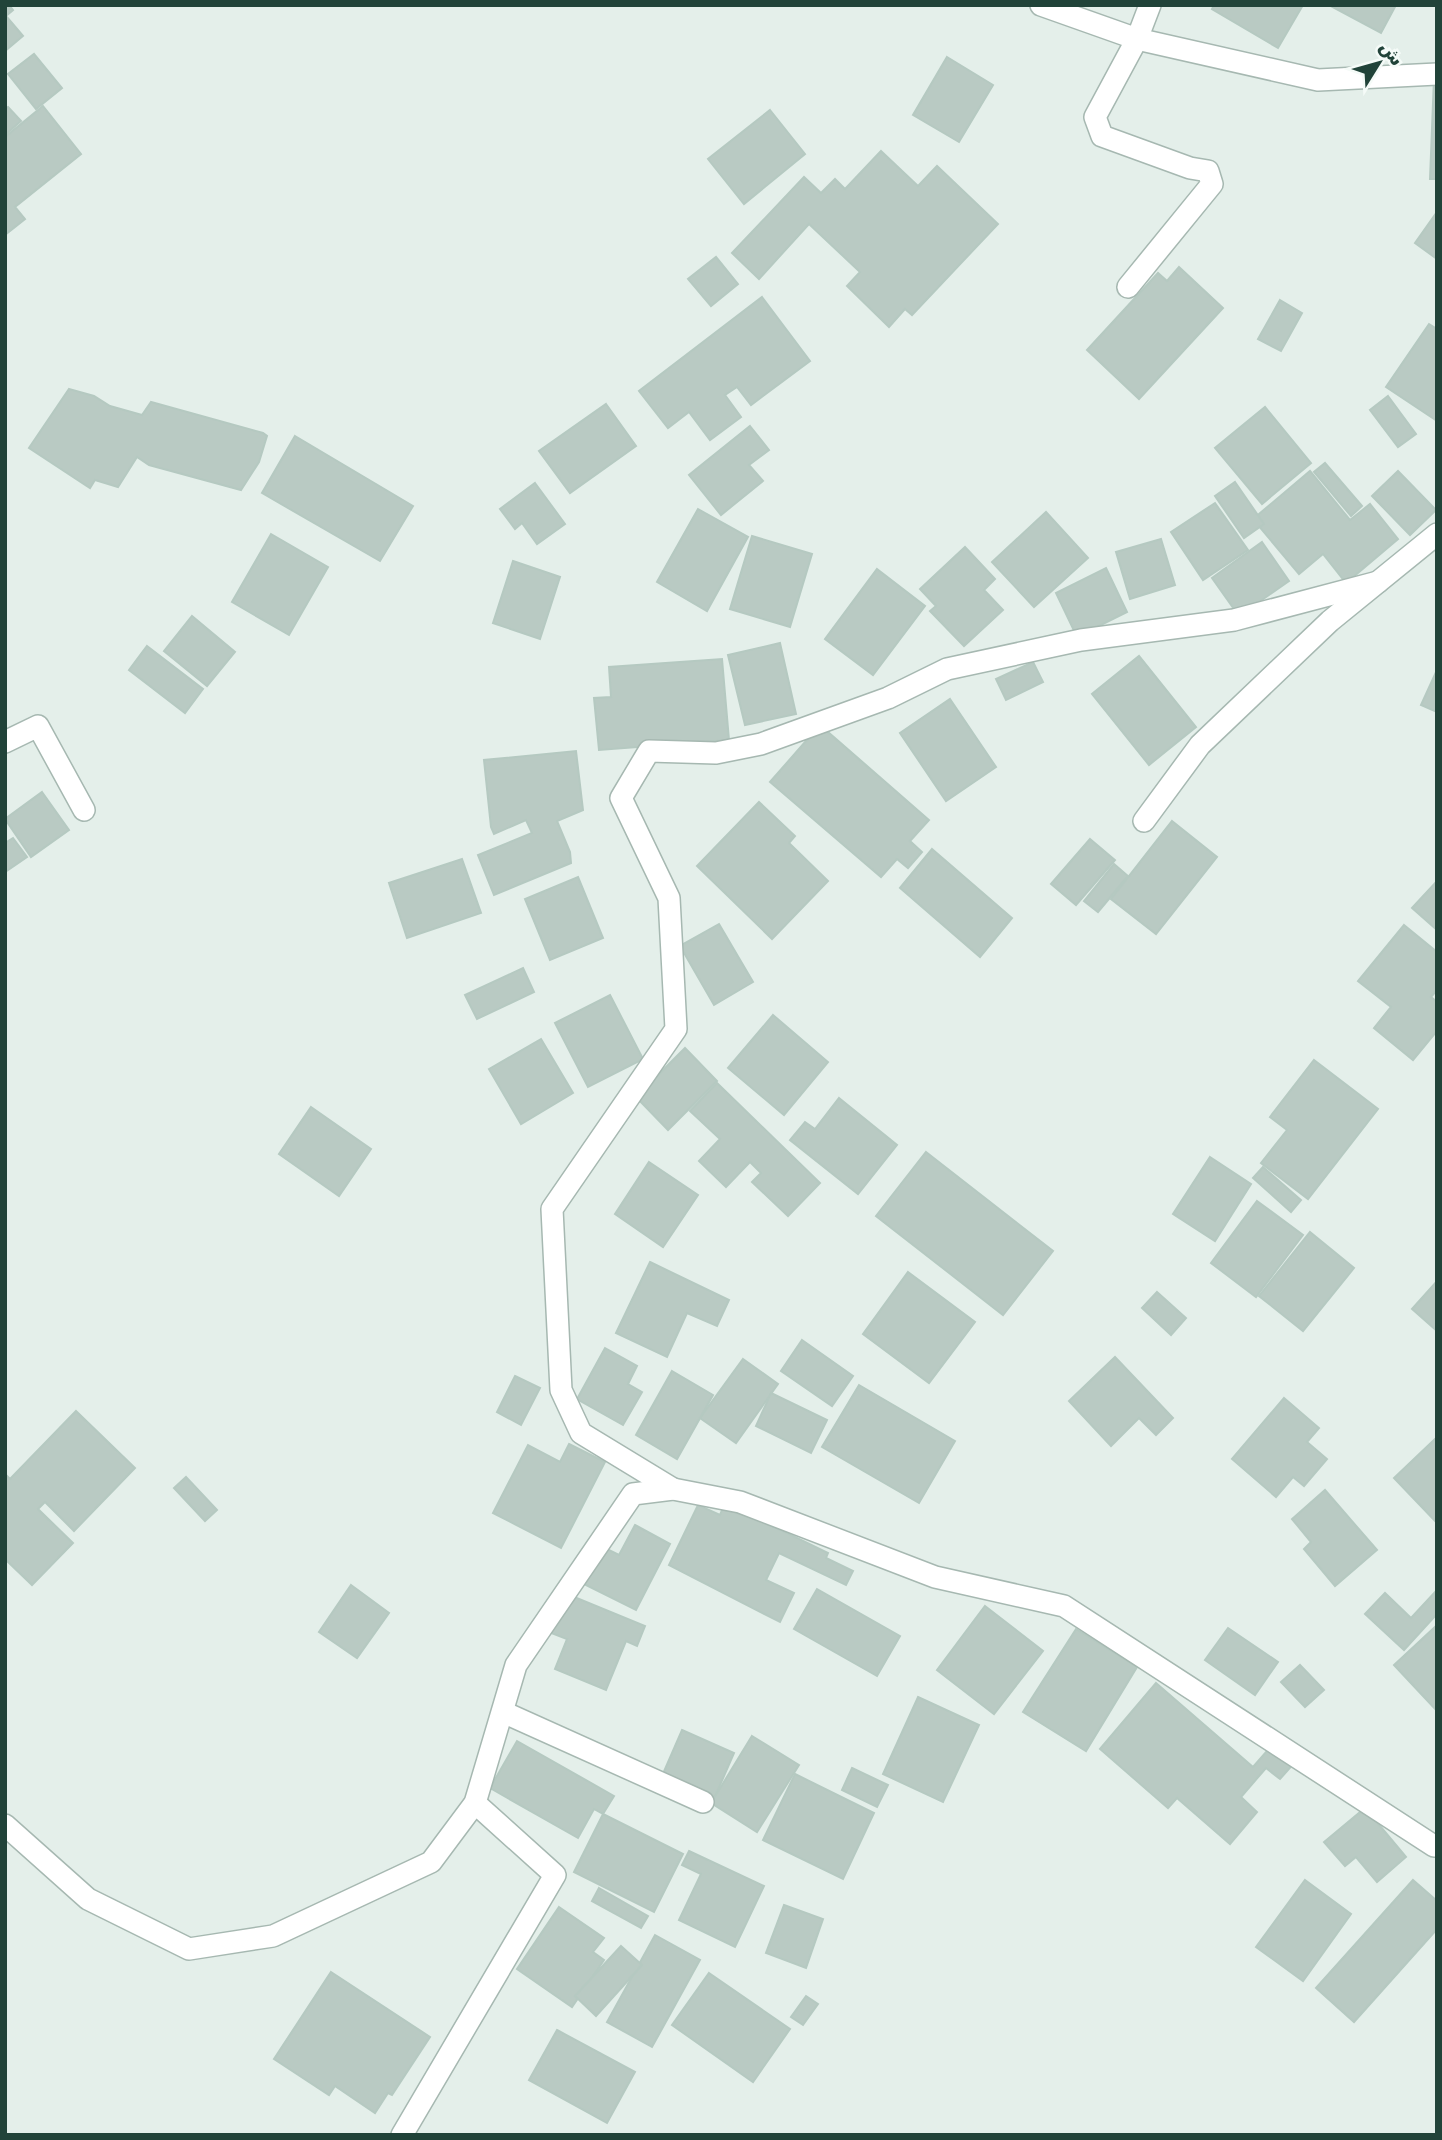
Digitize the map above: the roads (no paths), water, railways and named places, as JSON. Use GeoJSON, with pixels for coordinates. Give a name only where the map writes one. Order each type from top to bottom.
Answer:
{"type":"FeatureCollection","features":[{"type":"Feature","properties":{"kind":"street"},"geometry":{"type":"LineString","coordinates":[[1041,5],[1137,39],[1318,80],[1437,74]]}},
{"type":"Feature","properties":{"kind":"street"},"geometry":{"type":"LineString","coordinates":[[1128,287],[1212,184],[1208,172],[1102,136],[1094,117],[1137,39],[1150,5]]}},
{"type":"Feature","properties":{"kind":"street"},"geometry":{"type":"LineString","coordinates":[[1144,821],[1200,746],[1330,621],[1437,534]]}},
{"type":"Feature","properties":{"kind":"street"},"geometry":{"type":"LineString","coordinates":[[673,1489],[582,1433],[561,1390],[552,1209],[676,1029],[668,898],[621,798],[649,751],[716,753],[761,744],[888,698],[947,669],[1082,640],[1234,620],[1378,582]]}},
{"type":"Feature","properties":{"kind":"street"},"geometry":{"type":"LineString","coordinates":[[5,742],[38,726],[84,810]]}},
{"type":"Feature","properties":{"kind":"street"},"geometry":{"type":"LineString","coordinates":[[5,1825],[88,1899],[189,1949],[273,1936],[431,1861],[475,1803],[516,1665],[633,1494],[673,1489],[740,1502],[935,1577],[1064,1606],[1437,1846]]}},
{"type":"Feature","properties":{"kind":"street"},"geometry":{"type":"LineString","coordinates":[[503,1712],[703,1802]]}},
{"type":"Feature","properties":{"kind":"street"},"geometry":{"type":"LineString","coordinates":[[402,2135],[555,1875],[475,1803]]}}]}
